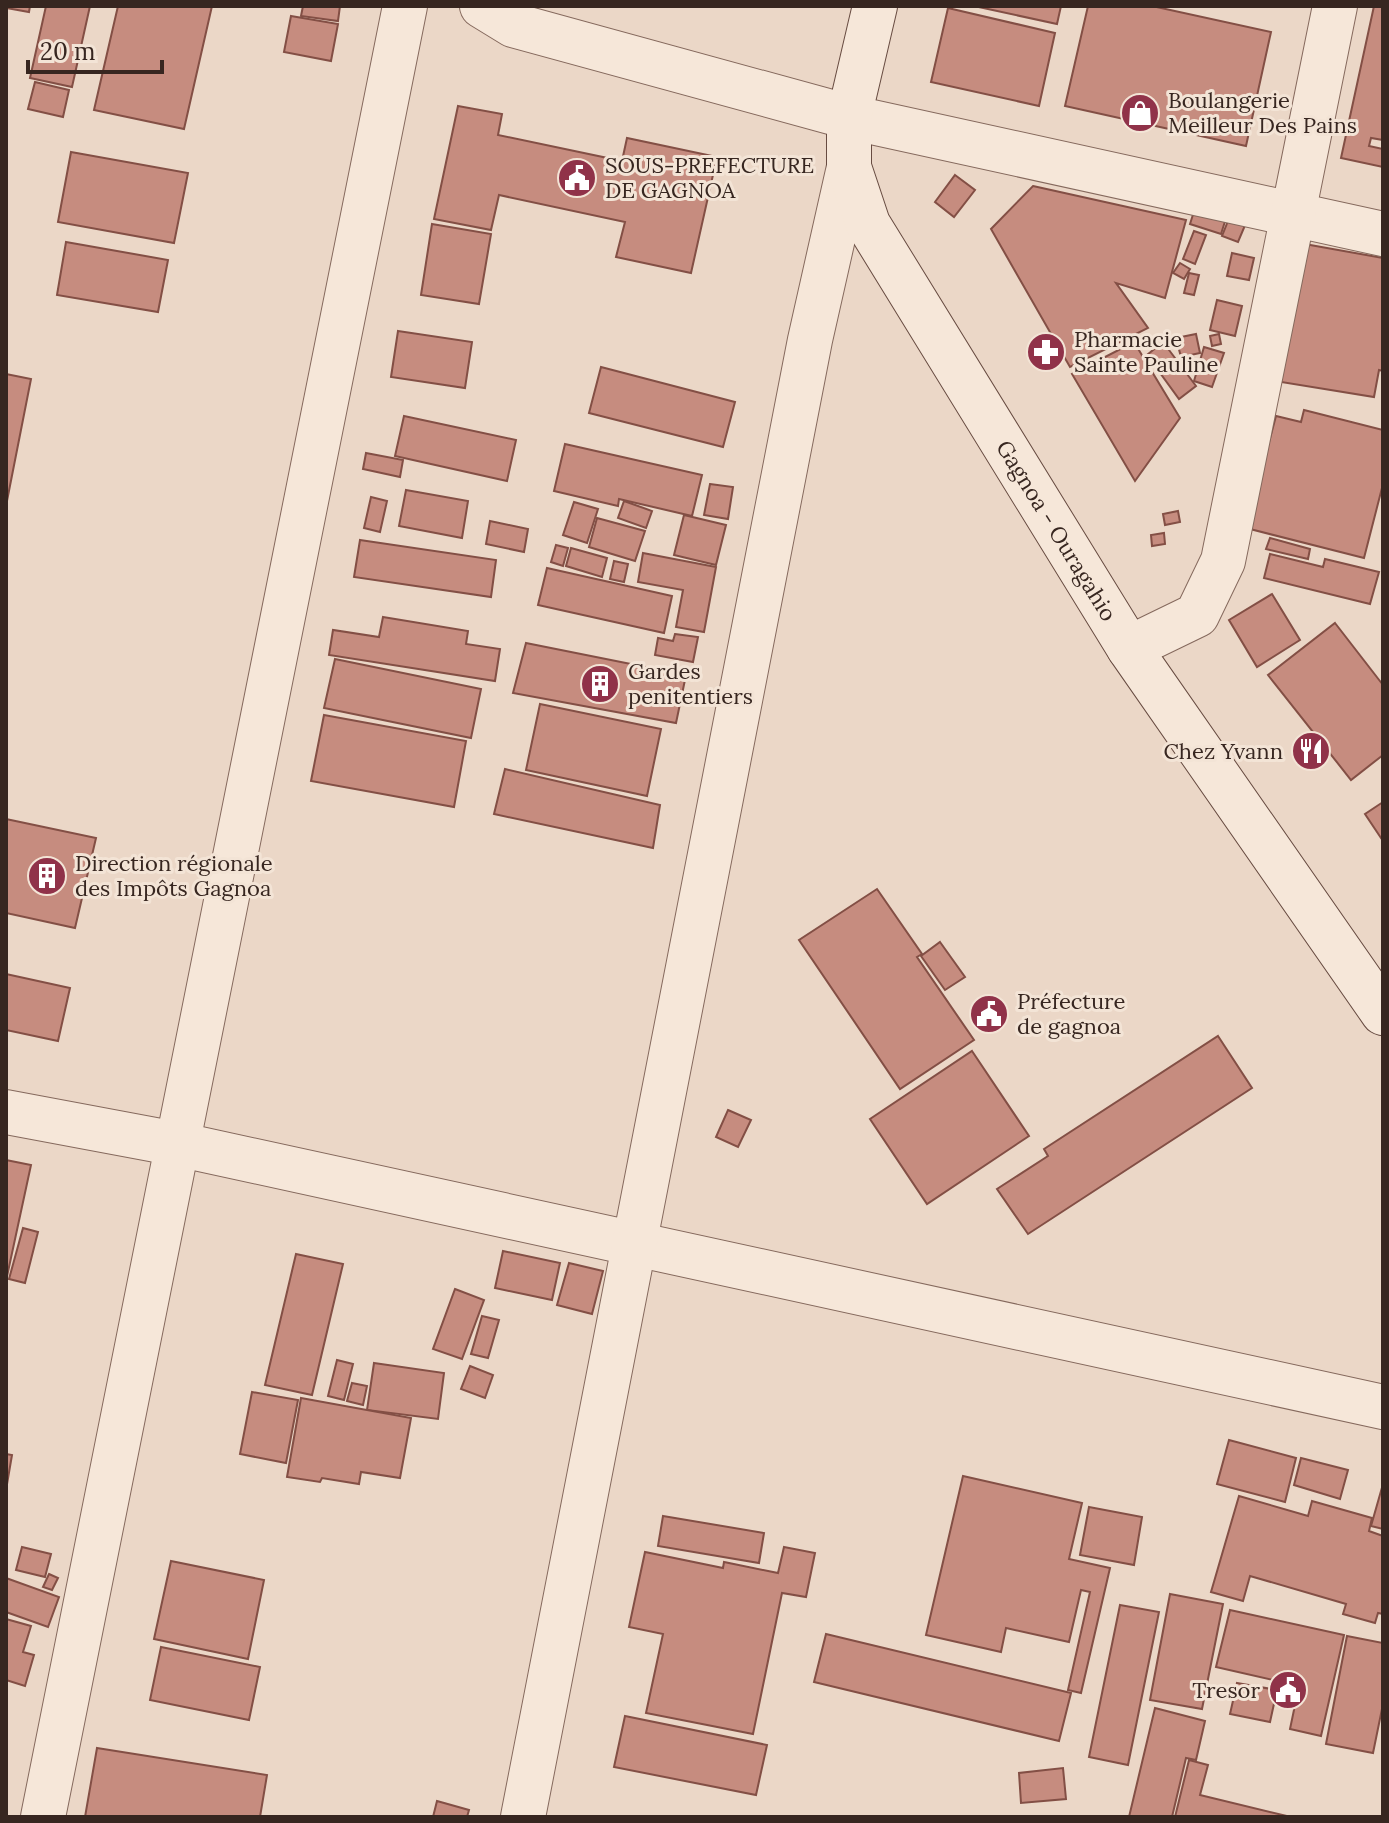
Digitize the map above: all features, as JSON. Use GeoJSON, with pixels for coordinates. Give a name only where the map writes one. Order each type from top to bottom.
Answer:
{"type":"FeatureCollection","features":[{"type":"Feature","properties":{"kind":"street"},"geometry":{"type":"LineString","coordinates":[[43,1817],[405,6]]}},
{"type":"Feature","properties":{"kind":"street"},"geometry":{"type":"LineString","coordinates":[[482,6],[513,25],[849,117],[1383,234]]}},
{"type":"Feature","properties":{"kind":"street","name":"Gagnoa - Ouragahio"},"geometry":{"type":"LineString","coordinates":[[875,6],[849,117],[849,167],[868,224],[894,271],[1129,648],[1383,1013]]}},
{"type":"Feature","properties":{"kind":"street"},"geometry":{"type":"LineString","coordinates":[[1129,648],[1197,615],[1223,561],[1335,6]]}},
{"type":"Feature","properties":{"kind":"street"},"geometry":{"type":"LineString","coordinates":[[523,1817],[807,356],[849,167]]}},
{"type":"Feature","properties":{"kind":"street"},"geometry":{"type":"LineString","coordinates":[[6,1112],[177,1144],[1383,1407]]}},
{"type":"Feature","properties":{"kind":"building"},"geometry":{"type":"Polygon","coordinates":[[[6,6],[30,6],[29,12],[6,6]]]}},
{"type":"Feature","properties":{"kind":"building"},"geometry":{"type":"Polygon","coordinates":[[[46,6],[90,6],[72,87],[30,78],[46,6]]]}},
{"type":"Feature","properties":{"kind":"building"},"geometry":{"type":"Polygon","coordinates":[[[118,6],[212,6],[184,129],[94,110],[118,6]]]}},
{"type":"Feature","properties":{"kind":"building"},"geometry":{"type":"Polygon","coordinates":[[[303,6],[340,6],[338,21],[301,16],[303,6]]]}},
{"type":"Feature","properties":{"kind":"building"},"geometry":{"type":"Polygon","coordinates":[[[974,6],[1061,6],[1057,24],[974,6]]]}},
{"type":"Feature","properties":{"kind":"building"},"geometry":{"type":"Polygon","coordinates":[[[1088,6],[1152,6],[1271,32],[1246,146],[1065,106],[1088,6]]]}},
{"type":"Feature","properties":{"kind":"building"},"geometry":{"type":"Polygon","coordinates":[[[1374,6],[1383,6],[1383,140],[1371,138],[1369,146],[1383,149],[1383,167],[1341,158],[1374,6]]]}},
{"type":"Feature","properties":{"kind":"building"},"geometry":{"type":"Polygon","coordinates":[[[948,8],[1055,33],[1039,106],[931,82],[948,8]]]}},
{"type":"Feature","properties":{"kind":"building"},"geometry":{"type":"Polygon","coordinates":[[[291,16],[338,24],[331,61],[284,52],[291,16]]]}},
{"type":"Feature","properties":{"kind":"building"},"geometry":{"type":"Polygon","coordinates":[[[35,82],[69,90],[63,117],[28,109],[35,82]]]}},
{"type":"Feature","properties":{"kind":"building","name":"SOUS-PREFECTURE DE GAGNOA"},"geometry":{"type":"Polygon","coordinates":[[[458,106],[502,114],[498,135],[622,161],[627,138],[717,157],[691,273],[616,257],[625,222],[499,195],[491,230],[434,219],[458,106]]]}},
{"type":"Feature","properties":{"kind":"building"},"geometry":{"type":"Polygon","coordinates":[[[71,152],[188,173],[174,243],[58,222],[71,152]]]}},
{"type":"Feature","properties":{"kind":"building"},"geometry":{"type":"Polygon","coordinates":[[[955,175],[975,190],[954,217],[935,202],[955,175]]]}},
{"type":"Feature","properties":{"kind":"building"},"geometry":{"type":"Polygon","coordinates":[[[1033,186],[1186,220],[1165,298],[1116,283],[1148,328],[1070,367],[991,229],[1033,186]]]}},
{"type":"Feature","properties":{"kind":"building"},"geometry":{"type":"Polygon","coordinates":[[[1197,202],[1228,212],[1221,234],[1190,224],[1197,202]]]}},
{"type":"Feature","properties":{"kind":"building"},"geometry":{"type":"Polygon","coordinates":[[[1230,216],[1246,223],[1238,242],[1222,236],[1230,216]]]}},
{"type":"Feature","properties":{"kind":"building"},"geometry":{"type":"Polygon","coordinates":[[[432,224],[491,234],[479,304],[421,295],[432,224]]]}},
{"type":"Feature","properties":{"kind":"building"},"geometry":{"type":"Polygon","coordinates":[[[1194,231],[1206,235],[1195,264],[1183,259],[1194,231]]]}},
{"type":"Feature","properties":{"kind":"building"},"geometry":{"type":"Polygon","coordinates":[[[66,242],[168,260],[158,312],[57,295],[66,242]]]}},
{"type":"Feature","properties":{"kind":"building"},"geometry":{"type":"Polygon","coordinates":[[[1299,243],[1383,258],[1383,371],[1379,370],[1374,397],[1275,381],[1299,243]]]}},
{"type":"Feature","properties":{"kind":"building"},"geometry":{"type":"Polygon","coordinates":[[[1232,253],[1254,258],[1249,280],[1227,276],[1232,253]]]}},
{"type":"Feature","properties":{"kind":"building"},"geometry":{"type":"Polygon","coordinates":[[[1180,263],[1190,269],[1184,279],[1173,273],[1180,263]]]}},
{"type":"Feature","properties":{"kind":"building"},"geometry":{"type":"Polygon","coordinates":[[[1189,273],[1199,275],[1194,295],[1184,293],[1189,273]]]}},
{"type":"Feature","properties":{"kind":"building"},"geometry":{"type":"Polygon","coordinates":[[[1217,300],[1242,306],[1235,336],[1210,330],[1217,300]]]}},
{"type":"Feature","properties":{"kind":"building"},"geometry":{"type":"Polygon","coordinates":[[[398,331],[472,342],[465,388],[391,377],[398,331]]]}},
{"type":"Feature","properties":{"kind":"building"},"geometry":{"type":"Polygon","coordinates":[[[1196,334],[1200,353],[1181,357],[1176,338],[1196,334]]]}},
{"type":"Feature","properties":{"kind":"building"},"geometry":{"type":"Polygon","coordinates":[[[1219,334],[1221,344],[1212,346],[1210,336],[1219,334]]]}},
{"type":"Feature","properties":{"kind":"building"},"geometry":{"type":"Polygon","coordinates":[[[1134,342],[1180,418],[1135,481],[1072,374],[1134,342]]]}},
{"type":"Feature","properties":{"kind":"building"},"geometry":{"type":"Polygon","coordinates":[[[1163,342],[1196,386],[1179,399],[1147,355],[1163,342]]]}},
{"type":"Feature","properties":{"kind":"building"},"geometry":{"type":"Polygon","coordinates":[[[1204,347],[1224,353],[1212,387],[1194,381],[1204,347]]]}},
{"type":"Feature","properties":{"kind":"building"},"geometry":{"type":"Polygon","coordinates":[[[601,367],[735,402],[723,447],[589,413],[601,367]]]}},
{"type":"Feature","properties":{"kind":"building"},"geometry":{"type":"Polygon","coordinates":[[[6,374],[31,379],[6,506],[6,374]]]}},
{"type":"Feature","properties":{"kind":"building"},"geometry":{"type":"Polygon","coordinates":[[[1304,410],[1383,430],[1383,484],[1364,558],[1246,528],[1276,416],[1301,422],[1304,410]]]}},
{"type":"Feature","properties":{"kind":"building"},"geometry":{"type":"Polygon","coordinates":[[[404,416],[516,440],[507,481],[395,456],[404,416]]]}},
{"type":"Feature","properties":{"kind":"building"},"geometry":{"type":"Polygon","coordinates":[[[565,444],[702,475],[692,516],[619,499],[618,506],[554,491],[565,444]]]}},
{"type":"Feature","properties":{"kind":"building"},"geometry":{"type":"Polygon","coordinates":[[[366,453],[403,460],[400,477],[363,469],[366,453]]]}},
{"type":"Feature","properties":{"kind":"building"},"geometry":{"type":"Polygon","coordinates":[[[710,484],[733,487],[728,519],[704,515],[710,484]]]}},
{"type":"Feature","properties":{"kind":"building"},"geometry":{"type":"Polygon","coordinates":[[[406,490],[468,501],[462,538],[399,526],[406,490]]]}},
{"type":"Feature","properties":{"kind":"building"},"geometry":{"type":"Polygon","coordinates":[[[371,497],[387,501],[380,532],[364,528],[371,497]]]}},
{"type":"Feature","properties":{"kind":"building"},"geometry":{"type":"Polygon","coordinates":[[[624,501],[652,511],[646,528],[618,518],[624,501]]]}},
{"type":"Feature","properties":{"kind":"building"},"geometry":{"type":"Polygon","coordinates":[[[574,502],[598,509],[587,543],[563,535],[574,502]]]}},
{"type":"Feature","properties":{"kind":"building"},"geometry":{"type":"Polygon","coordinates":[[[1178,511],[1180,522],[1165,525],[1163,514],[1178,511]]]}},
{"type":"Feature","properties":{"kind":"building"},"geometry":{"type":"Polygon","coordinates":[[[684,515],[726,525],[716,565],[674,555],[684,515]]]}},
{"type":"Feature","properties":{"kind":"building"},"geometry":{"type":"Polygon","coordinates":[[[597,518],[645,531],[635,561],[589,547],[597,518]]]}},
{"type":"Feature","properties":{"kind":"building"},"geometry":{"type":"Polygon","coordinates":[[[490,521],[528,529],[524,552],[486,544],[490,521]]]}},
{"type":"Feature","properties":{"kind":"building"},"geometry":{"type":"Polygon","coordinates":[[[1164,533],[1165,544],[1152,546],[1151,535],[1164,533]]]}},
{"type":"Feature","properties":{"kind":"building"},"geometry":{"type":"Polygon","coordinates":[[[1270,538],[1310,549],[1308,559],[1266,549],[1270,538]]]}},
{"type":"Feature","properties":{"kind":"building"},"geometry":{"type":"Polygon","coordinates":[[[360,540],[496,560],[491,597],[354,577],[360,540]]]}},
{"type":"Feature","properties":{"kind":"building"},"geometry":{"type":"Polygon","coordinates":[[[556,545],[568,548],[563,566],[551,562],[556,545]]]}},
{"type":"Feature","properties":{"kind":"building"},"geometry":{"type":"Polygon","coordinates":[[[571,548],[607,558],[602,577],[566,566],[571,548]]]}},
{"type":"Feature","properties":{"kind":"building"},"geometry":{"type":"Polygon","coordinates":[[[643,553],[716,567],[704,632],[676,627],[683,590],[638,582],[643,553]]]}},
{"type":"Feature","properties":{"kind":"building"},"geometry":{"type":"Polygon","coordinates":[[[1270,554],[1323,567],[1325,559],[1379,572],[1370,604],[1264,578],[1270,554]]]}},
{"type":"Feature","properties":{"kind":"building"},"geometry":{"type":"Polygon","coordinates":[[[614,561],[628,564],[624,582],[610,579],[614,561]]]}},
{"type":"Feature","properties":{"kind":"building"},"geometry":{"type":"Polygon","coordinates":[[[547,568],[672,596],[664,633],[538,605],[547,568]]]}},
{"type":"Feature","properties":{"kind":"building"},"geometry":{"type":"Polygon","coordinates":[[[1272,594],[1300,640],[1257,667],[1229,620],[1272,594]]]}},
{"type":"Feature","properties":{"kind":"building"},"geometry":{"type":"Polygon","coordinates":[[[383,617],[468,631],[466,644],[500,649],[495,681],[329,655],[333,630],[379,637],[383,617]]]}},
{"type":"Feature","properties":{"kind":"building"},"geometry":{"type":"Polygon","coordinates":[[[1335,623],[1383,685],[1383,755],[1351,780],[1268,675],[1335,623]]]}},
{"type":"Feature","properties":{"kind":"building"},"geometry":{"type":"Polygon","coordinates":[[[675,634],[698,637],[693,662],[655,655],[658,638],[673,641],[675,634]]]}},
{"type":"Feature","properties":{"kind":"building","name":"Gardes penitentiers"},"geometry":{"type":"Polygon","coordinates":[[[526,643],[686,675],[676,723],[513,693],[526,643]]]}},
{"type":"Feature","properties":{"kind":"building"},"geometry":{"type":"Polygon","coordinates":[[[335,659],[481,689],[471,738],[324,708],[335,659]]]}},
{"type":"Feature","properties":{"kind":"building"},"geometry":{"type":"Polygon","coordinates":[[[540,704],[661,729],[647,796],[526,770],[540,704]]]}},
{"type":"Feature","properties":{"kind":"building"},"geometry":{"type":"Polygon","coordinates":[[[324,715],[466,741],[454,807],[311,781],[324,715]]]}},
{"type":"Feature","properties":{"kind":"building"},"geometry":{"type":"Polygon","coordinates":[[[505,769],[660,805],[653,848],[494,814],[505,769]]]}},
{"type":"Feature","properties":{"kind":"building"},"geometry":{"type":"Polygon","coordinates":[[[1383,802],[1383,841],[1365,814],[1383,802]]]}},
{"type":"Feature","properties":{"kind":"building","name":"Direction régionale des Impôts Gagnoa"},"geometry":{"type":"Polygon","coordinates":[[[6,819],[96,838],[75,928],[6,913],[6,819]]]}},
{"type":"Feature","properties":{"kind":"building"},"geometry":{"type":"Polygon","coordinates":[[[877,889],[922,954],[917,957],[974,1040],[900,1089],[799,940],[877,889]]]}},
{"type":"Feature","properties":{"kind":"building"},"geometry":{"type":"Polygon","coordinates":[[[940,942],[965,977],[945,990],[921,956],[940,942]]]}},
{"type":"Feature","properties":{"kind":"building"},"geometry":{"type":"Polygon","coordinates":[[[6,974],[70,988],[58,1041],[6,1030],[6,974]]]}},
{"type":"Feature","properties":{"kind":"building"},"geometry":{"type":"Polygon","coordinates":[[[1218,1036],[1252,1088],[1028,1234],[997,1189],[1048,1156],[1044,1149],[1218,1036]]]}},
{"type":"Feature","properties":{"kind":"building"},"geometry":{"type":"Polygon","coordinates":[[[972,1051],[1029,1136],[927,1204],[870,1119],[972,1051]]]}},
{"type":"Feature","properties":{"kind":"building"},"geometry":{"type":"Polygon","coordinates":[[[728,1110],[751,1120],[738,1147],[716,1137],[728,1110]]]}},
{"type":"Feature","properties":{"kind":"building"},"geometry":{"type":"Polygon","coordinates":[[[6,1160],[31,1165],[6,1281],[6,1160]]]}},
{"type":"Feature","properties":{"kind":"building"},"geometry":{"type":"Polygon","coordinates":[[[23,1228],[38,1232],[25,1283],[9,1279],[23,1228]]]}},
{"type":"Feature","properties":{"kind":"building"},"geometry":{"type":"Polygon","coordinates":[[[503,1251],[560,1263],[552,1300],[495,1288],[503,1251]]]}},
{"type":"Feature","properties":{"kind":"building"},"geometry":{"type":"Polygon","coordinates":[[[296,1254],[343,1264],[312,1395],[265,1385],[296,1254]]]}},
{"type":"Feature","properties":{"kind":"building"},"geometry":{"type":"Polygon","coordinates":[[[569,1263],[603,1271],[592,1314],[557,1305],[569,1263]]]}},
{"type":"Feature","properties":{"kind":"building"},"geometry":{"type":"Polygon","coordinates":[[[455,1289],[484,1300],[462,1359],[433,1349],[455,1289]]]}},
{"type":"Feature","properties":{"kind":"building"},"geometry":{"type":"Polygon","coordinates":[[[482,1316],[499,1320],[488,1358],[471,1354],[482,1316]]]}},
{"type":"Feature","properties":{"kind":"building"},"geometry":{"type":"Polygon","coordinates":[[[337,1360],[353,1364],[344,1400],[328,1396],[337,1360]]]}},
{"type":"Feature","properties":{"kind":"building"},"geometry":{"type":"Polygon","coordinates":[[[374,1363],[444,1373],[438,1419],[367,1410],[374,1363]]]}},
{"type":"Feature","properties":{"kind":"building"},"geometry":{"type":"Polygon","coordinates":[[[470,1366],[493,1375],[485,1398],[461,1389],[470,1366]]]}},
{"type":"Feature","properties":{"kind":"building"},"geometry":{"type":"Polygon","coordinates":[[[352,1383],[367,1386],[363,1405],[347,1401],[352,1383]]]}},
{"type":"Feature","properties":{"kind":"building"},"geometry":{"type":"Polygon","coordinates":[[[252,1392],[298,1400],[286,1463],[240,1454],[252,1392]]]}},
{"type":"Feature","properties":{"kind":"building"},"geometry":{"type":"Polygon","coordinates":[[[301,1398],[411,1418],[400,1478],[361,1472],[359,1484],[287,1477],[301,1398]]]}},
{"type":"Feature","properties":{"kind":"building"},"geometry":{"type":"Polygon","coordinates":[[[1229,1440],[1296,1458],[1285,1502],[1217,1484],[1229,1440]]]}},
{"type":"Feature","properties":{"kind":"building"},"geometry":{"type":"Polygon","coordinates":[[[6,1454],[12,1455],[6,1490],[6,1454]]]}},
{"type":"Feature","properties":{"kind":"building"},"geometry":{"type":"Polygon","coordinates":[[[1301,1458],[1348,1470],[1340,1499],[1294,1485],[1301,1458]]]}},
{"type":"Feature","properties":{"kind":"building"},"geometry":{"type":"Polygon","coordinates":[[[963,1476],[1082,1503],[1069,1559],[1110,1568],[1081,1693],[1068,1690],[1090,1592],[1081,1590],[1069,1642],[1006,1628],[1001,1652],[926,1635],[963,1476]]]}},
{"type":"Feature","properties":{"kind":"building"},"geometry":{"type":"Polygon","coordinates":[[[1383,1484],[1383,1529],[1371,1526],[1383,1484]]]}},
{"type":"Feature","properties":{"kind":"building"},"geometry":{"type":"Polygon","coordinates":[[[1239,1496],[1308,1516],[1312,1501],[1372,1518],[1369,1531],[1383,1536],[1383,1614],[1378,1613],[1375,1623],[1343,1614],[1346,1604],[1250,1576],[1243,1601],[1211,1592],[1239,1496]]]}},
{"type":"Feature","properties":{"kind":"building"},"geometry":{"type":"Polygon","coordinates":[[[1089,1507],[1142,1517],[1134,1565],[1080,1555],[1089,1507]]]}},
{"type":"Feature","properties":{"kind":"building"},"geometry":{"type":"Polygon","coordinates":[[[663,1516],[764,1533],[759,1563],[658,1546],[663,1516]]]}},
{"type":"Feature","properties":{"kind":"building"},"geometry":{"type":"Polygon","coordinates":[[[22,1547],[51,1554],[45,1577],[16,1570],[22,1547]]]}},
{"type":"Feature","properties":{"kind":"building"},"geometry":{"type":"Polygon","coordinates":[[[784,1547],[815,1553],[806,1597],[782,1593],[753,1734],[646,1713],[663,1634],[629,1627],[645,1552],[723,1568],[724,1562],[778,1573],[784,1547]]]}},
{"type":"Feature","properties":{"kind":"building"},"geometry":{"type":"Polygon","coordinates":[[[171,1561],[264,1580],[248,1659],[154,1639],[171,1561]]]}},
{"type":"Feature","properties":{"kind":"building"},"geometry":{"type":"Polygon","coordinates":[[[49,1574],[58,1578],[52,1590],[43,1587],[49,1574]]]}},
{"type":"Feature","properties":{"kind":"building"},"geometry":{"type":"Polygon","coordinates":[[[6,1578],[59,1597],[48,1627],[6,1612],[6,1578]]]}},
{"type":"Feature","properties":{"kind":"building"},"geometry":{"type":"Polygon","coordinates":[[[1170,1594],[1223,1604],[1202,1709],[1150,1700],[1170,1594]]]}},
{"type":"Feature","properties":{"kind":"building"},"geometry":{"type":"Polygon","coordinates":[[[1120,1605],[1159,1612],[1128,1765],[1089,1757],[1120,1605]]]}},
{"type":"Feature","properties":{"kind":"building"},"geometry":{"type":"Polygon","coordinates":[[[1230,1610],[1344,1635],[1321,1736],[1290,1729],[1299,1686],[1216,1667],[1230,1610]]]}},
{"type":"Feature","properties":{"kind":"building"},"geometry":{"type":"Polygon","coordinates":[[[6,1619],[31,1626],[23,1652],[34,1655],[25,1686],[6,1680],[6,1619]]]}},
{"type":"Feature","properties":{"kind":"building"},"geometry":{"type":"Polygon","coordinates":[[[826,1634],[1071,1693],[1059,1741],[814,1682],[826,1634]]]}},
{"type":"Feature","properties":{"kind":"building"},"geometry":{"type":"Polygon","coordinates":[[[1347,1636],[1383,1643],[1383,1704],[1373,1753],[1326,1744],[1347,1636]]]}},
{"type":"Feature","properties":{"kind":"building"},"geometry":{"type":"Polygon","coordinates":[[[161,1647],[260,1667],[249,1720],[150,1700],[161,1647]]]}},
{"type":"Feature","properties":{"kind":"building"},"geometry":{"type":"Polygon","coordinates":[[[1237,1683],[1277,1690],[1270,1722],[1230,1714],[1237,1683]]]}},
{"type":"Feature","properties":{"kind":"building"},"geometry":{"type":"Polygon","coordinates":[[[1155,1708],[1205,1721],[1196,1760],[1186,1758],[1172,1817],[1129,1817],[1155,1708]]]}},
{"type":"Feature","properties":{"kind":"building"},"geometry":{"type":"Polygon","coordinates":[[[625,1716],[767,1745],[756,1795],[614,1767],[625,1716]]]}},
{"type":"Feature","properties":{"kind":"building"},"geometry":{"type":"Polygon","coordinates":[[[97,1748],[267,1775],[260,1817],[85,1817],[97,1748]]]}},
{"type":"Feature","properties":{"kind":"building"},"geometry":{"type":"Polygon","coordinates":[[[1189,1760],[1208,1765],[1200,1795],[1291,1817],[1175,1817],[1189,1760]]]}},
{"type":"Feature","properties":{"kind":"building"},"geometry":{"type":"Polygon","coordinates":[[[1063,1768],[1066,1799],[1021,1803],[1019,1773],[1063,1768]]]}},
{"type":"Feature","properties":{"kind":"building"},"geometry":{"type":"Polygon","coordinates":[[[437,1801],[469,1810],[467,1817],[433,1817],[437,1801]]]}},
{"type":"Feature","properties":{"kind":"place","name":"Boulangerie Meilleur Des Pains"},"geometry":{"type":"Point","coordinates":[1140,113]}},
{"type":"Feature","properties":{"kind":"place","name":"SOUS-PREFECTURE DE GAGNOA"},"geometry":{"type":"Point","coordinates":[577,178]}},
{"type":"Feature","properties":{"kind":"place","name":"Pharmacie Sainte Pauline"},"geometry":{"type":"Point","coordinates":[1046,352]}},
{"type":"Feature","properties":{"kind":"place","name":"Gardes penitentiers"},"geometry":{"type":"Point","coordinates":[600,684]}},
{"type":"Feature","properties":{"kind":"place","name":"Chez Yvann"},"geometry":{"type":"Point","coordinates":[1311,751]}},
{"type":"Feature","properties":{"kind":"place","name":"Direction régionale des Impôts Gagnoa"},"geometry":{"type":"Point","coordinates":[47,876]}},
{"type":"Feature","properties":{"kind":"place","name":"Préfecture de gagnoa"},"geometry":{"type":"Point","coordinates":[989,1014]}},
{"type":"Feature","properties":{"kind":"place","name":"Tresor"},"geometry":{"type":"Point","coordinates":[1288,1690]}}]}
